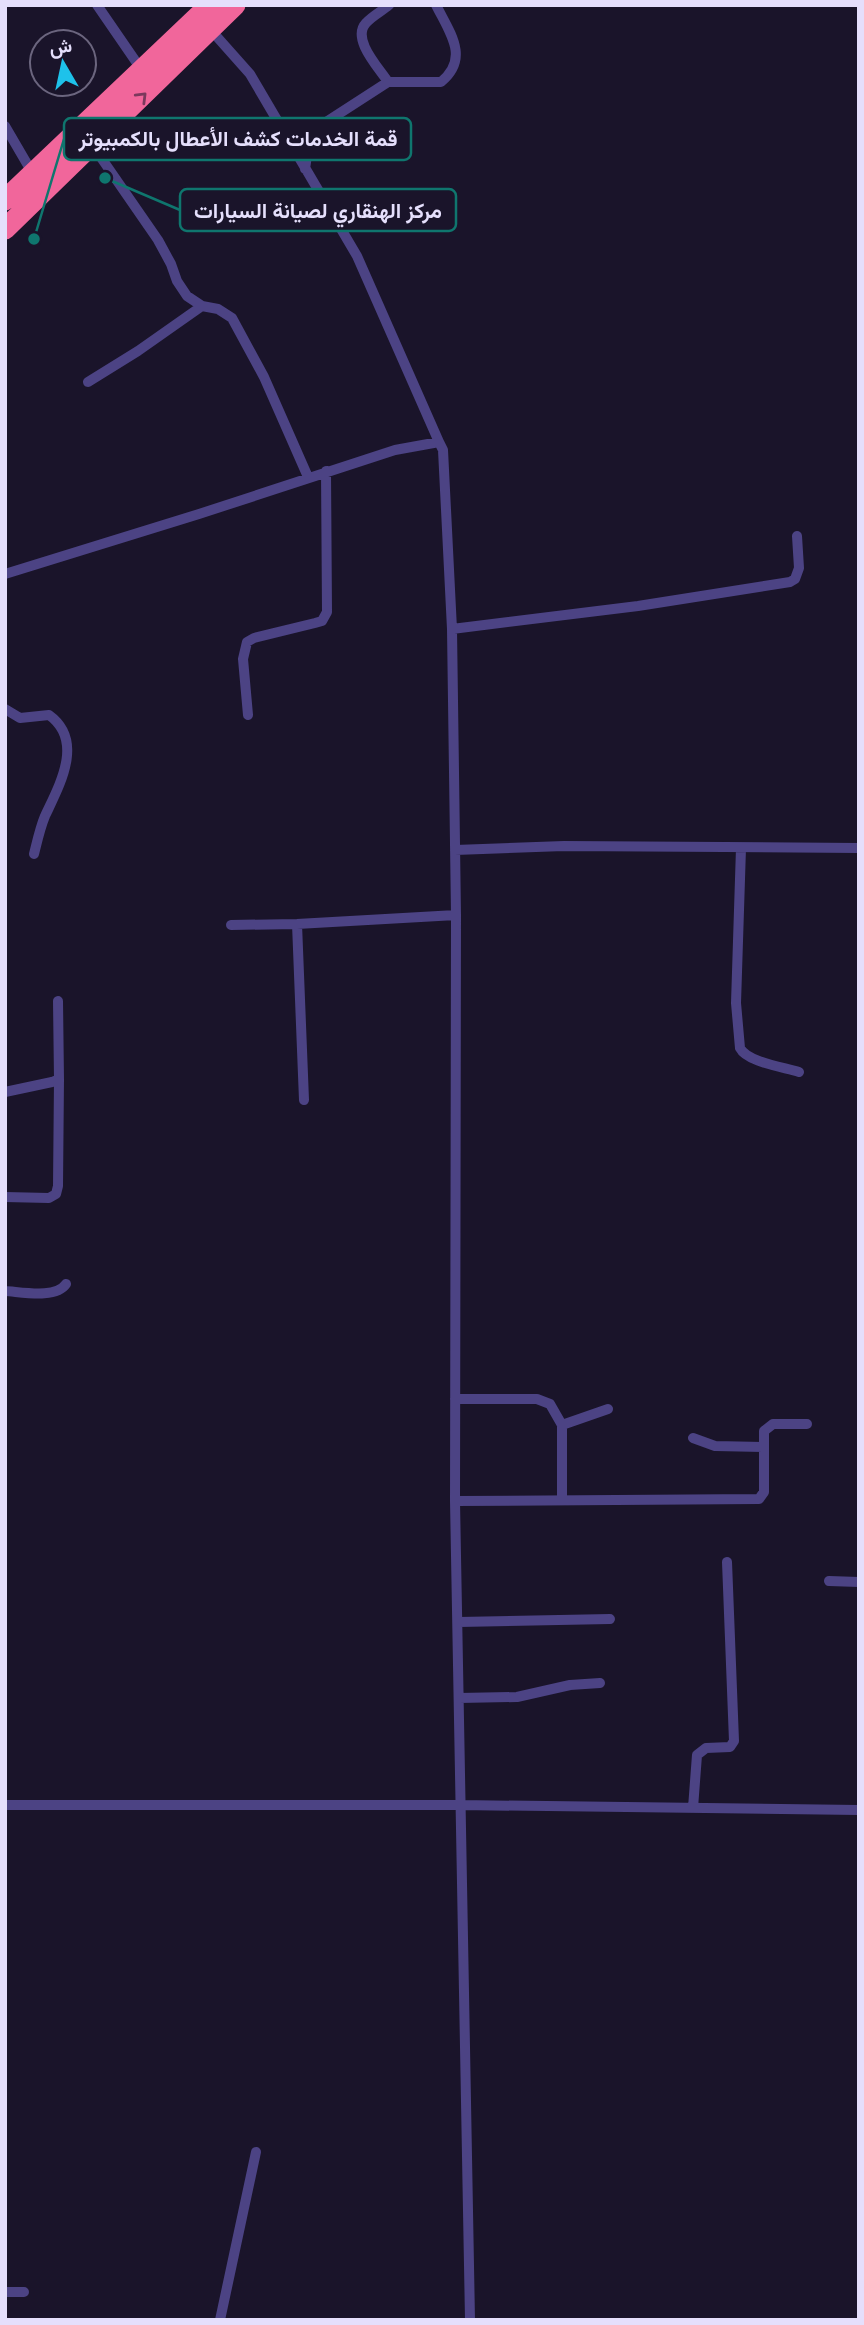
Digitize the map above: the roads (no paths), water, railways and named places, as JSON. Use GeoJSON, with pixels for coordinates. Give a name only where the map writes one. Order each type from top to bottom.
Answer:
{"type":"FeatureCollection","features":[{"type":"Feature","properties":{"kind":"highway"},"geometry":{"type":"LineString","coordinates":[[5,200],[211,5]]}},
{"type":"Feature","properties":{"kind":"highway"},"geometry":{"type":"LineString","coordinates":[[5,229],[235,5]]}},
{"type":"Feature","properties":{"kind":"street"},"geometry":{"type":"LineString","coordinates":[[97,5],[141,69]]}},
{"type":"Feature","properties":{"kind":"street"},"geometry":{"type":"LineString","coordinates":[[388,82],[362,42],[361,31],[366,22],[389,5]]}},
{"type":"Feature","properties":{"kind":"street"},"geometry":{"type":"LineString","coordinates":[[305,169],[309,142],[320,126],[388,82],[441,82],[453,73],[457,60],[455,43],[436,5]]}},
{"type":"Feature","properties":{"kind":"street"},"geometry":{"type":"LineString","coordinates":[[210,29],[250,75],[357,256],[443,450],[452,629],[456,915],[455,1502],[470,2320]]}},
{"type":"Feature","properties":{"kind":"street"},"geometry":{"type":"LineString","coordinates":[[5,126],[33,174]]}},
{"type":"Feature","properties":{"kind":"street"},"geometry":{"type":"LineString","coordinates":[[93,146],[158,240],[187,296],[202,306],[218,309],[233,318],[264,377],[308,477]]}},
{"type":"Feature","properties":{"kind":"street"},"geometry":{"type":"LineString","coordinates":[[88,382],[202,306]]}},
{"type":"Feature","properties":{"kind":"street"},"geometry":{"type":"LineString","coordinates":[[5,574],[199,514],[326,471],[409,446],[439,442]]}},
{"type":"Feature","properties":{"kind":"street"},"geometry":{"type":"LineString","coordinates":[[248,715],[243,659],[247,642],[315,624],[321,621],[327,612],[326,471]]}},
{"type":"Feature","properties":{"kind":"street"},"geometry":{"type":"LineString","coordinates":[[452,629],[638,606],[790,582],[795,579],[799,568],[797,536]]}},
{"type":"Feature","properties":{"kind":"street"},"geometry":{"type":"LineString","coordinates":[[5,709],[20,718],[49,715],[60,723],[65,737],[67,761],[34,854]]}},
{"type":"Feature","properties":{"kind":"street"},"geometry":{"type":"LineString","coordinates":[[455,850],[564,846],[859,848]]}},
{"type":"Feature","properties":{"kind":"street"},"geometry":{"type":"LineString","coordinates":[[741,848],[736,1003],[740,1048],[743,1054],[753,1059],[799,1072]]}},
{"type":"Feature","properties":{"kind":"street"},"geometry":{"type":"LineString","coordinates":[[230,925],[456,915]]}},
{"type":"Feature","properties":{"kind":"street"},"geometry":{"type":"LineString","coordinates":[[298,924],[304,1100]]}},
{"type":"Feature","properties":{"kind":"street"},"geometry":{"type":"LineString","coordinates":[[5,1197],[49,1198],[56,1194],[58,1001]]}},
{"type":"Feature","properties":{"kind":"street"},"geometry":{"type":"LineString","coordinates":[[5,1091],[58,1079]]}},
{"type":"Feature","properties":{"kind":"street"},"geometry":{"type":"LineString","coordinates":[[5,1291],[60,1291],[66,1284]]}},
{"type":"Feature","properties":{"kind":"street"},"geometry":{"type":"LineString","coordinates":[[455,1399],[537,1399],[550,1404],[562,1425],[562,1500]]}},
{"type":"Feature","properties":{"kind":"street"},"geometry":{"type":"LineString","coordinates":[[562,1425],[608,1409]]}},
{"type":"Feature","properties":{"kind":"street"},"geometry":{"type":"LineString","coordinates":[[455,1502],[759,1499],[764,1492],[763,1436],[768,1426],[807,1424]]}},
{"type":"Feature","properties":{"kind":"street"},"geometry":{"type":"LineString","coordinates":[[693,1438],[715,1446],[763,1447]]}},
{"type":"Feature","properties":{"kind":"street"},"geometry":{"type":"LineString","coordinates":[[693,1808],[697,1755],[706,1748],[730,1747],[734,1741],[727,1562]]}},
{"type":"Feature","properties":{"kind":"street"},"geometry":{"type":"LineString","coordinates":[[829,1581],[859,1582]]}},
{"type":"Feature","properties":{"kind":"street"},"geometry":{"type":"LineString","coordinates":[[459,1622],[610,1619]]}},
{"type":"Feature","properties":{"kind":"street"},"geometry":{"type":"LineString","coordinates":[[459,1699],[517,1697],[570,1685],[600,1684]]}},
{"type":"Feature","properties":{"kind":"street"},"geometry":{"type":"LineString","coordinates":[[5,1805],[460,1805],[859,1810]]}},
{"type":"Feature","properties":{"kind":"street"},"geometry":{"type":"LineString","coordinates":[[220,2320],[256,2152]]}},
{"type":"Feature","properties":{"kind":"street"},"geometry":{"type":"LineString","coordinates":[[5,2291],[24,2292]]}},
{"type":"Feature","properties":{"kind":"place","name":"مركز الهنقاري لصيانة السيارات"},"geometry":{"type":"Point","coordinates":[105,178]}},
{"type":"Feature","properties":{"kind":"place","name":"قمة الخدمات كشف الأعطال بالكمبيوتر"},"geometry":{"type":"Point","coordinates":[34,239]}}]}
